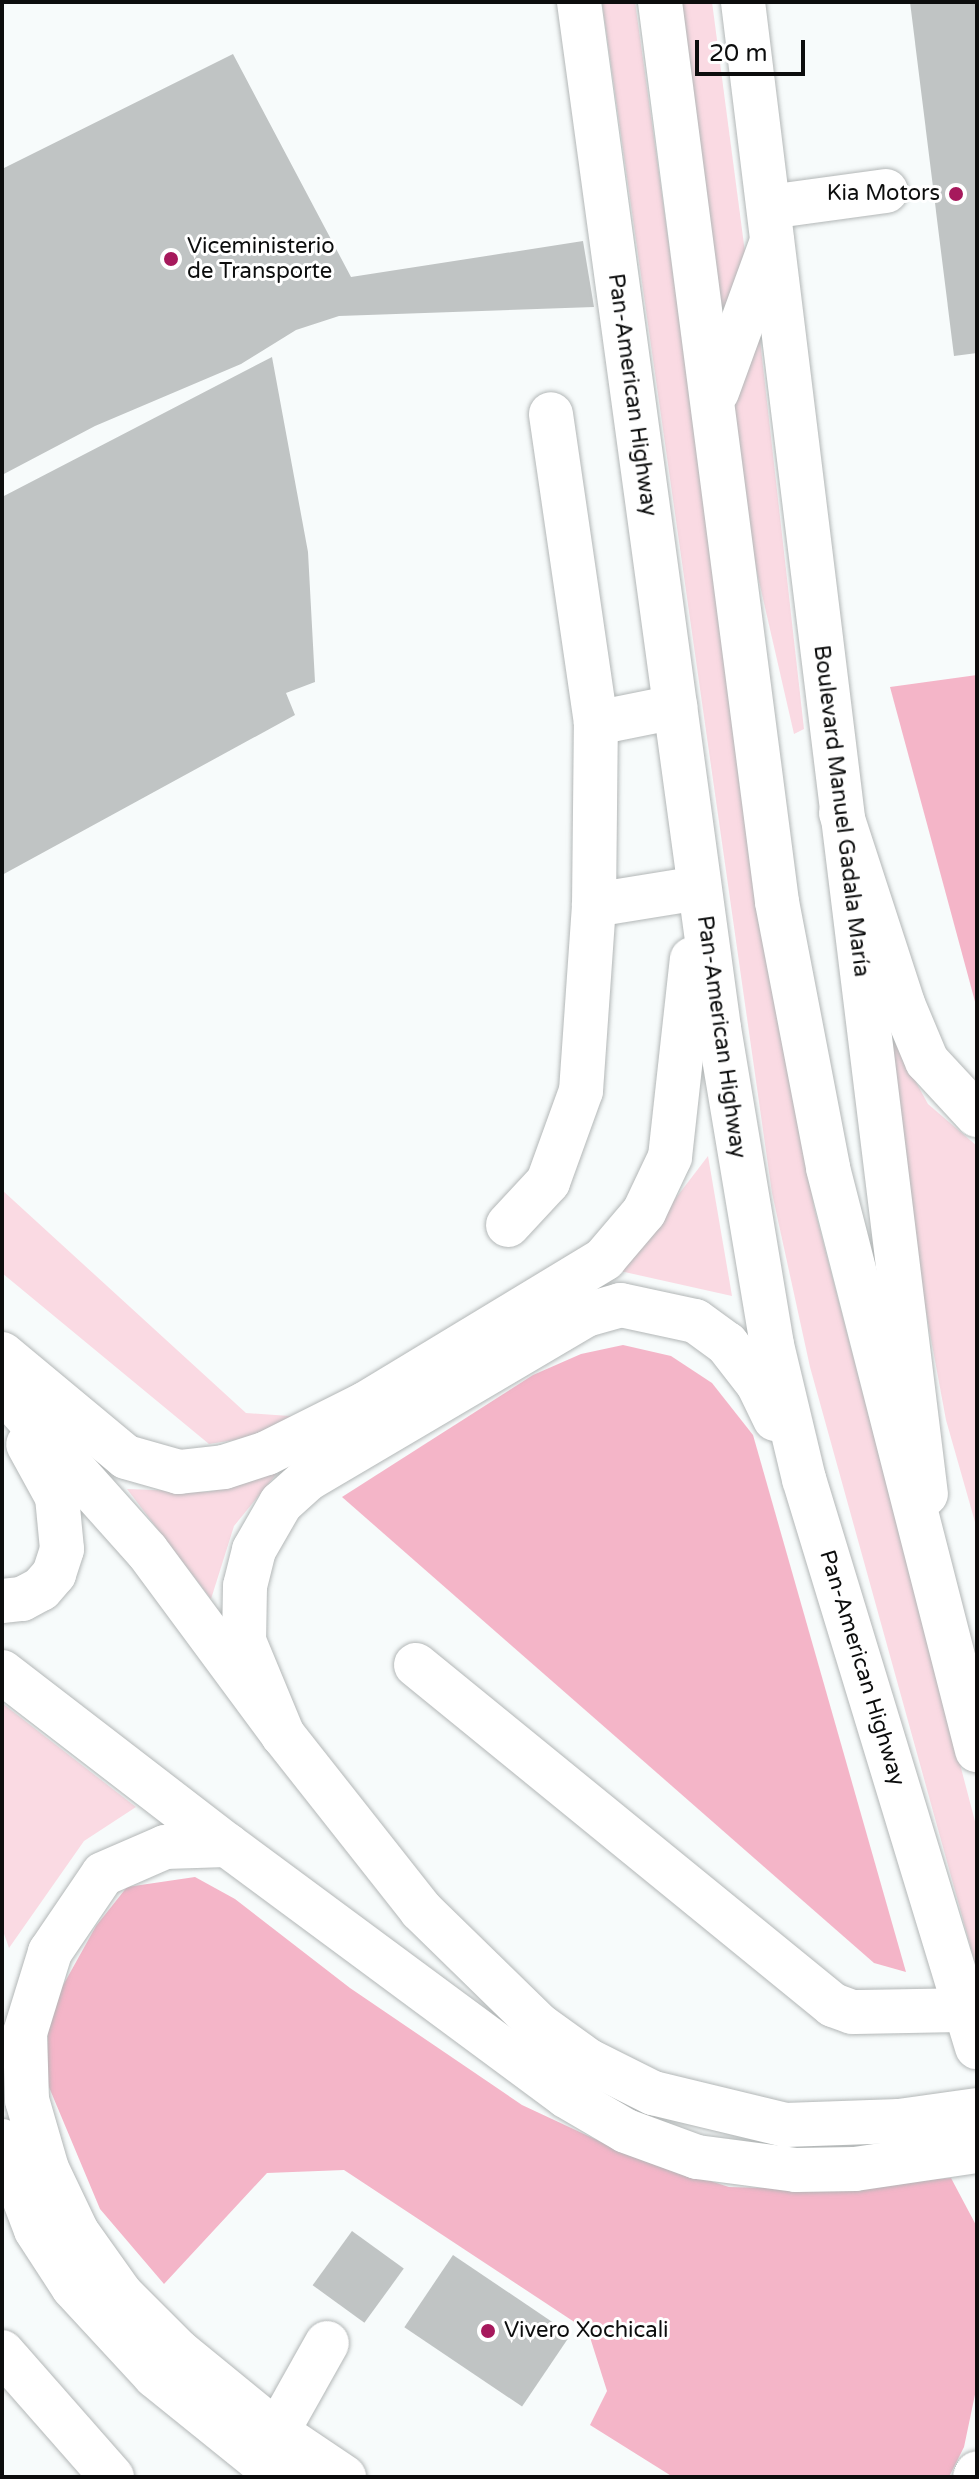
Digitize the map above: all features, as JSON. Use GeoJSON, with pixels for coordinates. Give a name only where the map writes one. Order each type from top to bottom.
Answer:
{"type":"FeatureCollection","features":[{"type":"Feature","properties":{"kind":"main road","name":"Pan-American Highway"},"geometry":{"type":"LineString","coordinates":[[579,2],[699,888],[747,1207],[804,1479],[971,2028]]}},
{"type":"Feature","properties":{"kind":"main road"},"geometry":{"type":"LineString","coordinates":[[660,2],[714,398],[777,902],[828,1168],[977,1750]]}},
{"type":"Feature","properties":{"kind":"main road","name":"Boulevard Manuel Gadala María"},"geometry":{"type":"LineString","coordinates":[[743,2],[942,1619]]}},
{"type":"Feature","properties":{"kind":"main road"},"geometry":{"type":"LineString","coordinates":[[714,398],[770,224],[886,191]]}},
{"type":"Feature","properties":{"kind":"main road"},"geometry":{"type":"LineString","coordinates":[[508,1225],[548,1182],[581,1091],[594,905],[596,723],[551,414]]}},
{"type":"Feature","properties":{"kind":"main road"},"geometry":{"type":"LineString","coordinates":[[596,723],[675,707]]}},
{"type":"Feature","properties":{"kind":"main road"},"geometry":{"type":"LineString","coordinates":[[841,813],[903,1004],[927,1061],[977,1115]]}},
{"type":"Feature","properties":{"kind":"main road"},"geometry":{"type":"LineString","coordinates":[[2,1354],[126,1457],[179,1472],[224,1467],[300,1440],[604,1259],[644,1212],[670,1157],[699,888],[594,905]]}},
{"type":"Feature","properties":{"kind":"main road"},"geometry":{"type":"LineString","coordinates":[[283,1735],[244,1641],[245,1586],[254,1550],[281,1503],[309,1478],[586,1315],[621,1305],[658,1310],[695,1321],[727,1344],[758,1384],[804,1479]]}},
{"type":"Feature","properties":{"kind":"main road"},"geometry":{"type":"LineString","coordinates":[[2,1389],[147,1551],[283,1735],[421,1910],[471,1965],[539,2025],[589,2061],[653,2093],[785,2125],[962,2133]]}},
{"type":"Feature","properties":{"kind":"main road"},"geometry":{"type":"LineString","coordinates":[[2,1404],[39,1460],[57,1497],[63,1526],[54,1574],[22,1599],[2,1601]]}},
{"type":"Feature","properties":{"kind":"main road"},"geometry":{"type":"LineString","coordinates":[[416,1665],[833,2005],[852,2012],[971,2028]]}},
{"type":"Feature","properties":{"kind":"main road"},"geometry":{"type":"LineString","coordinates":[[2,1672],[227,1845],[566,2096],[626,2131],[697,2157],[796,2170],[855,2169],[962,2133]]}},
{"type":"Feature","properties":{"kind":"main road"},"geometry":{"type":"LineString","coordinates":[[227,1845],[165,1847],[103,1874],[50,1952],[25,2033],[27,2100],[47,2169],[77,2232],[121,2294],[178,2351],[277,2432],[344,2477]]}},
{"type":"Feature","properties":{"kind":"main road"},"geometry":{"type":"LineString","coordinates":[[2,2141],[36,2230],[73,2287],[155,2376],[280,2477]]}},
{"type":"Feature","properties":{"kind":"main road"},"geometry":{"type":"LineString","coordinates":[[277,2432],[327,2343]]}},
{"type":"Feature","properties":{"kind":"main road"},"geometry":{"type":"LineString","coordinates":[[2,2352],[112,2477]]}},
{"type":"Feature","properties":{"kind":"shaded area"},"geometry":{"type":"Polygon","coordinates":[[[602,2],[635,2],[752,838],[814,1207],[977,1829],[977,1970],[810,1367],[772,1193],[602,2]]]}},
{"type":"Feature","properties":{"kind":"shaded area"},"geometry":{"type":"Polygon","coordinates":[[[674,2],[712,2],[746,260],[725,307],[718,308],[674,2]]]}},
{"type":"Feature","properties":{"kind":"shaded area"},"geometry":{"type":"Polygon","coordinates":[[[759,331],[804,729],[794,734],[756,568],[731,406],[759,331]]]}},
{"type":"Feature","properties":{"kind":"shaded area"},"geometry":{"type":"Polygon","coordinates":[[[977,675],[977,1009],[890,687],[977,675]]]}},
{"type":"Feature","properties":{"kind":"shaded area"},"geometry":{"type":"Polygon","coordinates":[[[888,1031],[928,1104],[977,1146],[977,1529],[946,1420],[921,1285],[888,1031]]]}},
{"type":"Feature","properties":{"kind":"shaded area"},"geometry":{"type":"Polygon","coordinates":[[[708,1156],[732,1296],[620,1271],[708,1156]]]}},
{"type":"Feature","properties":{"kind":"shaded area"},"geometry":{"type":"Polygon","coordinates":[[[2,1190],[246,1413],[318,1418],[281,1433],[209,1444],[2,1273],[2,1190]]]}},
{"type":"Feature","properties":{"kind":"shaded area"},"geometry":{"type":"Polygon","coordinates":[[[623,1345],[671,1356],[712,1383],[753,1435],[906,1972],[874,1963],[342,1497],[533,1375],[581,1354],[623,1345]]]}},
{"type":"Feature","properties":{"kind":"shaded area"},"geometry":{"type":"Polygon","coordinates":[[[282,1467],[234,1526],[211,1599],[127,1489],[208,1492],[282,1467]]]}},
{"type":"Feature","properties":{"kind":"shaded area"},"geometry":{"type":"Polygon","coordinates":[[[2,1703],[136,1807],[84,1841],[9,1948],[2,1928],[2,1703]]]}},
{"type":"Feature","properties":{"kind":"shaded area"},"geometry":{"type":"Polygon","coordinates":[[[195,1877],[235,1899],[350,1988],[522,2105],[629,2155],[729,2187],[806,2189],[951,2178],[977,2227],[977,2385],[964,2447],[949,2477],[673,2477],[590,2425],[607,2391],[588,2331],[344,2170],[267,2173],[164,2284],[100,2209],[46,2080],[48,2030],[61,1989],[96,1926],[127,1887],[195,1877]]]}},
{"type":"Feature","properties":{"kind":"building"},"geometry":{"type":"Polygon","coordinates":[[[910,2],[977,2],[977,353],[954,356],[910,2]]]}},
{"type":"Feature","properties":{"kind":"building","name":"Viceministerio de Transporte"},"geometry":{"type":"Polygon","coordinates":[[[233,54],[351,277],[583,241],[594,307],[339,316],[296,330],[241,364],[95,426],[2,475],[2,169],[233,54]]]}},
{"type":"Feature","properties":{"kind":"building"},"geometry":{"type":"Polygon","coordinates":[[[272,357],[308,552],[315,682],[286,693],[295,715],[2,875],[2,497],[272,357]]]}},
{"type":"Feature","properties":{"kind":"building"},"geometry":{"type":"Polygon","coordinates":[[[352,2231],[404,2269],[364,2323],[313,2285],[352,2231]]]}},
{"type":"Feature","properties":{"kind":"building","name":"Vivero Xochicali"},"geometry":{"type":"Polygon","coordinates":[[[453,2255],[571,2334],[522,2407],[404,2327],[453,2255]]]}},
{"type":"Feature","properties":{"kind":"place","name":"Kia Motors"},"geometry":{"type":"Point","coordinates":[956,194]}},
{"type":"Feature","properties":{"kind":"place","name":"Viceministerio de Transporte"},"geometry":{"type":"Point","coordinates":[171,259]}},
{"type":"Feature","properties":{"kind":"place","name":"Vivero Xochicali"},"geometry":{"type":"Point","coordinates":[488,2331]}}]}
